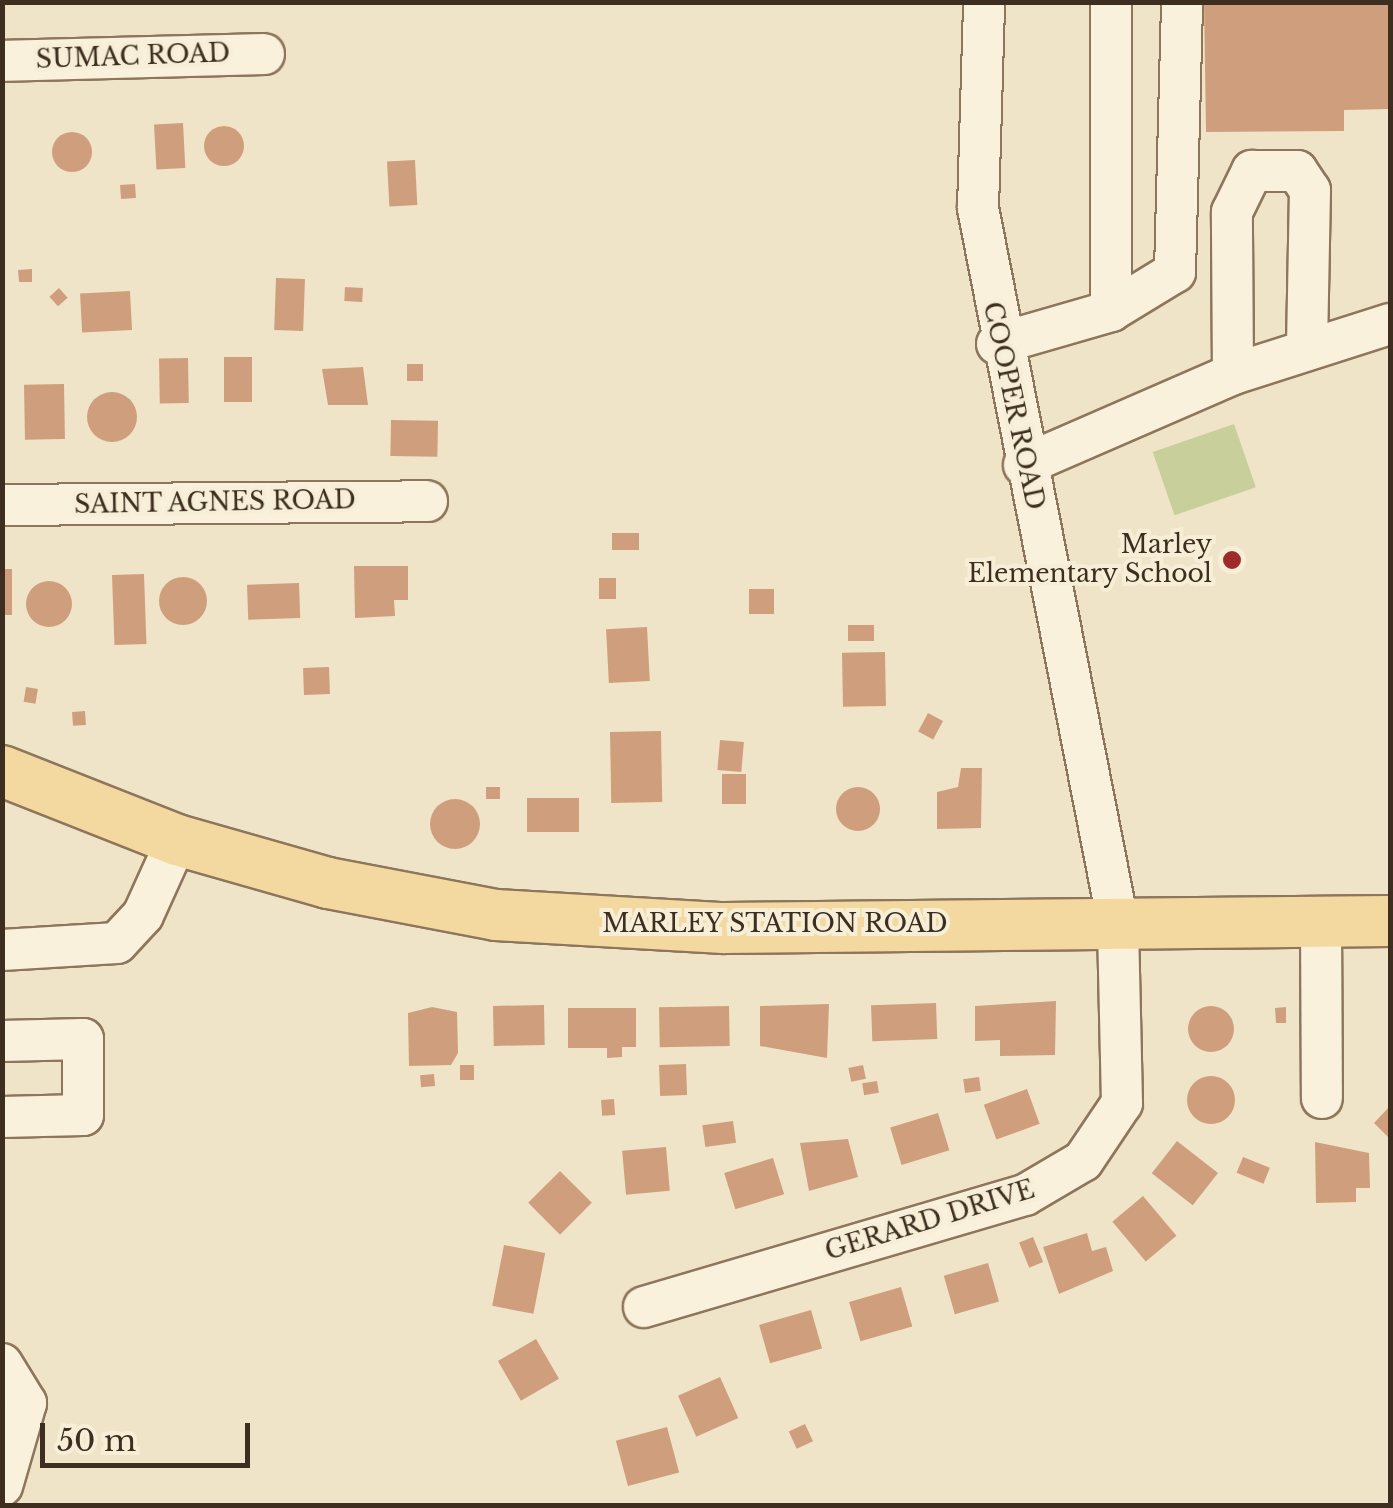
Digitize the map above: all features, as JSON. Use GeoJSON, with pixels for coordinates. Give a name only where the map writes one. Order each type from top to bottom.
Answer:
{"type":"FeatureCollection","features":[{"type":"Feature","properties":{"kind":"main road","name":"MARLEY STATION ROAD"},"geometry":{"type":"LineString","coordinates":[[2,771],[177,840],[328,883],[496,914],[724,928],[1390,921]]}},
{"type":"Feature","properties":{"kind":"street","name":"COOPER ROAD"},"geometry":{"type":"LineString","coordinates":[[984,2],[978,208],[998,344],[1118,923]]}},
{"type":"Feature","properties":{"kind":"street"},"geometry":{"type":"LineString","coordinates":[[1111,2],[1111,311]]}},
{"type":"Feature","properties":{"kind":"street"},"geometry":{"type":"LineString","coordinates":[[998,344],[1111,311],[1158,289],[1182,247],[1182,2]]}},
{"type":"Feature","properties":{"kind":"street","name":"SUMAC ROAD"},"geometry":{"type":"LineString","coordinates":[[2,61],[264,54]]}},
{"type":"Feature","properties":{"kind":"street"},"geometry":{"type":"LineString","coordinates":[[1233,374],[1232,212],[1252,171],[1297,171],[1310,190],[1308,350]]}},
{"type":"Feature","properties":{"kind":"street"},"geometry":{"type":"LineString","coordinates":[[1024,464],[1233,374],[1390,324]]}},
{"type":"Feature","properties":{"kind":"street","name":"SAINT AGNES ROAD"},"geometry":{"type":"LineString","coordinates":[[2,505],[427,501]]}},
{"type":"Feature","properties":{"kind":"street"},"geometry":{"type":"LineString","coordinates":[[2,950],[117,944],[143,914],[177,840]]}},
{"type":"Feature","properties":{"kind":"street"},"geometry":{"type":"LineString","coordinates":[[1321,922],[1322,1098]]}},
{"type":"Feature","properties":{"kind":"street","name":"GERARD DRIVE"},"geometry":{"type":"LineString","coordinates":[[644,1306],[1025,1195],[1083,1162],[1122,1103],[1118,923]]}},
{"type":"Feature","properties":{"kind":"street"},"geometry":{"type":"LineString","coordinates":[[2,1041],[83,1039],[83,1115],[2,1116]]}},
{"type":"Feature","properties":{"kind":"street"},"geometry":{"type":"LineString","coordinates":[[2,1364],[26,1403],[2,1486]]}},
{"type":"Feature","properties":{"kind":"green space"},"geometry":{"type":"Polygon","coordinates":[[[1234,424],[1256,487],[1174,515],[1153,452],[1234,424]]]}},
{"type":"Feature","properties":{"kind":"building"},"geometry":{"type":"Polygon","coordinates":[[[1204,2],[1390,2],[1390,109],[1344,110],[1344,131],[1206,132],[1204,2]]]}},
{"type":"Feature","properties":{"kind":"building"},"geometry":{"type":"Polygon","coordinates":[[[183,123],[185,168],[156,169],[154,125],[183,123]]]}},
{"type":"Feature","properties":{"kind":"building"},"geometry":{"type":"Polygon","coordinates":[[[224,126],[238,132],[244,146],[238,160],[224,166],[210,160],[204,146],[210,132],[224,126]]]}},
{"type":"Feature","properties":{"kind":"building"},"geometry":{"type":"Polygon","coordinates":[[[72,132],[86,138],[92,152],[86,166],[72,172],[58,166],[52,152],[58,138],[72,132]]]}},
{"type":"Feature","properties":{"kind":"building"},"geometry":{"type":"Polygon","coordinates":[[[415,160],[417,205],[389,206],[387,161],[415,160]]]}},
{"type":"Feature","properties":{"kind":"building"},"geometry":{"type":"Polygon","coordinates":[[[135,184],[136,198],[121,199],[120,185],[135,184]]]}},
{"type":"Feature","properties":{"kind":"building"},"geometry":{"type":"Polygon","coordinates":[[[32,269],[32,282],[19,282],[18,270],[32,269]]]}},
{"type":"Feature","properties":{"kind":"building"},"geometry":{"type":"Polygon","coordinates":[[[276,278],[305,279],[303,331],[274,330],[276,278]]]}},
{"type":"Feature","properties":{"kind":"building"},"geometry":{"type":"Polygon","coordinates":[[[345,287],[363,288],[362,302],[344,301],[345,287]]]}},
{"type":"Feature","properties":{"kind":"building"},"geometry":{"type":"Polygon","coordinates":[[[59,288],[68,298],[58,306],[49,297],[59,288]]]}},
{"type":"Feature","properties":{"kind":"building"},"geometry":{"type":"Polygon","coordinates":[[[130,291],[132,330],[82,333],[80,294],[130,291]]]}},
{"type":"Feature","properties":{"kind":"building"},"geometry":{"type":"Polygon","coordinates":[[[224,357],[252,357],[252,402],[224,402],[224,357]]]}},
{"type":"Feature","properties":{"kind":"building"},"geometry":{"type":"Polygon","coordinates":[[[188,358],[189,403],[160,403],[159,359],[188,358]]]}},
{"type":"Feature","properties":{"kind":"building"},"geometry":{"type":"Polygon","coordinates":[[[407,364],[423,364],[423,381],[407,381],[407,364]]]}},
{"type":"Feature","properties":{"kind":"building"},"geometry":{"type":"Polygon","coordinates":[[[363,367],[368,405],[328,405],[322,369],[363,367]]]}},
{"type":"Feature","properties":{"kind":"building"},"geometry":{"type":"Polygon","coordinates":[[[64,384],[65,439],[25,440],[24,385],[64,384]]]}},
{"type":"Feature","properties":{"kind":"building"},"geometry":{"type":"Polygon","coordinates":[[[112,392],[130,399],[137,417],[130,435],[112,442],[94,435],[87,417],[94,399],[112,392]]]}},
{"type":"Feature","properties":{"kind":"building"},"geometry":{"type":"Polygon","coordinates":[[[391,420],[438,421],[437,457],[390,456],[391,420]]]}},
{"type":"Feature","properties":{"kind":"building"},"geometry":{"type":"Polygon","coordinates":[[[612,533],[639,533],[639,550],[612,550],[612,533]]]}},
{"type":"Feature","properties":{"kind":"building"},"geometry":{"type":"Polygon","coordinates":[[[354,566],[408,566],[408,600],[394,600],[395,616],[355,618],[354,566]]]}},
{"type":"Feature","properties":{"kind":"building"},"geometry":{"type":"Polygon","coordinates":[[[2,569],[12,569],[12,615],[2,615],[2,569]]]}},
{"type":"Feature","properties":{"kind":"building"},"geometry":{"type":"Polygon","coordinates":[[[144,574],[146,644],[114,645],[112,575],[144,574]]]}},
{"type":"Feature","properties":{"kind":"building"},"geometry":{"type":"Polygon","coordinates":[[[183,577],[200,584],[207,601],[200,618],[183,625],[166,618],[159,601],[166,584],[183,577]]]}},
{"type":"Feature","properties":{"kind":"building"},"geometry":{"type":"Polygon","coordinates":[[[599,578],[616,578],[616,599],[599,599],[599,578]]]}},
{"type":"Feature","properties":{"kind":"building"},"geometry":{"type":"Polygon","coordinates":[[[49,581],[65,588],[72,604],[65,620],[49,627],[33,620],[26,604],[33,588],[49,581]]]}},
{"type":"Feature","properties":{"kind":"building"},"geometry":{"type":"Polygon","coordinates":[[[299,583],[300,618],[248,620],[247,585],[299,583]]]}},
{"type":"Feature","properties":{"kind":"building"},"geometry":{"type":"Polygon","coordinates":[[[749,589],[774,589],[774,614],[749,614],[749,589]]]}},
{"type":"Feature","properties":{"kind":"building"},"geometry":{"type":"Polygon","coordinates":[[[848,625],[874,625],[874,641],[848,641],[848,625]]]}},
{"type":"Feature","properties":{"kind":"building"},"geometry":{"type":"Polygon","coordinates":[[[647,627],[650,681],[609,683],[606,629],[647,627]]]}},
{"type":"Feature","properties":{"kind":"building"},"geometry":{"type":"Polygon","coordinates":[[[885,652],[886,706],[843,707],[842,653],[885,652]]]}},
{"type":"Feature","properties":{"kind":"building"},"geometry":{"type":"Polygon","coordinates":[[[329,667],[330,694],[304,695],[303,668],[329,667]]]}},
{"type":"Feature","properties":{"kind":"building"},"geometry":{"type":"Polygon","coordinates":[[[26,687],[38,689],[36,704],[24,702],[26,687]]]}},
{"type":"Feature","properties":{"kind":"building"},"geometry":{"type":"Polygon","coordinates":[[[85,711],[86,725],[73,726],[72,712],[85,711]]]}},
{"type":"Feature","properties":{"kind":"building"},"geometry":{"type":"Polygon","coordinates":[[[928,713],[943,721],[933,740],[918,732],[928,713]]]}},
{"type":"Feature","properties":{"kind":"building"},"geometry":{"type":"Polygon","coordinates":[[[661,731],[662,802],[611,803],[610,732],[661,731]]]}},
{"type":"Feature","properties":{"kind":"building"},"geometry":{"type":"Polygon","coordinates":[[[720,740],[744,742],[741,772],[717,770],[720,740]]]}},
{"type":"Feature","properties":{"kind":"building"},"geometry":{"type":"Polygon","coordinates":[[[961,768],[982,768],[981,828],[937,829],[937,792],[958,787],[961,768]]]}},
{"type":"Feature","properties":{"kind":"building"},"geometry":{"type":"Polygon","coordinates":[[[722,774],[746,774],[746,804],[722,804],[722,774]]]}},
{"type":"Feature","properties":{"kind":"building"},"geometry":{"type":"Polygon","coordinates":[[[486,787],[500,787],[500,799],[486,799],[486,787]]]}},
{"type":"Feature","properties":{"kind":"building"},"geometry":{"type":"Polygon","coordinates":[[[858,787],[873,794],[880,809],[873,824],[858,831],[843,824],[836,809],[843,794],[858,787]]]}},
{"type":"Feature","properties":{"kind":"building"},"geometry":{"type":"Polygon","coordinates":[[[527,798],[579,798],[579,832],[527,832],[527,798]]]}},
{"type":"Feature","properties":{"kind":"building"},"geometry":{"type":"Polygon","coordinates":[[[455,799],[473,806],[480,824],[473,842],[455,849],[437,842],[430,824],[437,806],[455,799]]]}},
{"type":"Feature","properties":{"kind":"building"},"geometry":{"type":"Polygon","coordinates":[[[1056,1001],[1055,1055],[1000,1056],[1000,1040],[975,1041],[975,1006],[1056,1001]]]}},
{"type":"Feature","properties":{"kind":"building"},"geometry":{"type":"Polygon","coordinates":[[[936,1003],[937,1039],[872,1041],[871,1005],[936,1003]]]}},
{"type":"Feature","properties":{"kind":"building"},"geometry":{"type":"Polygon","coordinates":[[[829,1004],[827,1058],[760,1046],[760,1006],[829,1004]]]}},
{"type":"Feature","properties":{"kind":"building"},"geometry":{"type":"Polygon","coordinates":[[[544,1005],[545,1045],[494,1046],[493,1006],[544,1005]]]}},
{"type":"Feature","properties":{"kind":"building"},"geometry":{"type":"Polygon","coordinates":[[[729,1006],[730,1046],[660,1047],[659,1007],[729,1006]]]}},
{"type":"Feature","properties":{"kind":"building"},"geometry":{"type":"Polygon","coordinates":[[[1211,1006],[1228,1012],[1234,1029],[1228,1046],[1211,1052],[1194,1046],[1188,1029],[1194,1012],[1211,1006]]]}},
{"type":"Feature","properties":{"kind":"building"},"geometry":{"type":"Polygon","coordinates":[[[432,1007],[457,1012],[458,1053],[451,1065],[409,1066],[408,1013],[432,1007]]]}},
{"type":"Feature","properties":{"kind":"building"},"geometry":{"type":"Polygon","coordinates":[[[1286,1007],[1286,1023],[1276,1023],[1275,1008],[1286,1007]]]}},
{"type":"Feature","properties":{"kind":"building"},"geometry":{"type":"Polygon","coordinates":[[[568,1008],[636,1008],[636,1047],[622,1047],[622,1057],[607,1058],[607,1048],[568,1048],[568,1008]]]}},
{"type":"Feature","properties":{"kind":"building"},"geometry":{"type":"Polygon","coordinates":[[[686,1064],[687,1095],[660,1096],[659,1065],[686,1064]]]}},
{"type":"Feature","properties":{"kind":"building"},"geometry":{"type":"Polygon","coordinates":[[[460,1065],[474,1065],[474,1080],[460,1080],[460,1065]]]}},
{"type":"Feature","properties":{"kind":"building"},"geometry":{"type":"Polygon","coordinates":[[[863,1065],[866,1079],[851,1082],[848,1068],[863,1065]]]}},
{"type":"Feature","properties":{"kind":"building"},"geometry":{"type":"Polygon","coordinates":[[[434,1074],[435,1086],[421,1087],[420,1075],[434,1074]]]}},
{"type":"Feature","properties":{"kind":"building"},"geometry":{"type":"Polygon","coordinates":[[[1211,1076],[1228,1083],[1235,1100],[1228,1117],[1211,1124],[1194,1117],[1187,1100],[1194,1083],[1211,1076]]]}},
{"type":"Feature","properties":{"kind":"building"},"geometry":{"type":"Polygon","coordinates":[[[979,1077],[981,1091],[965,1093],[963,1079],[979,1077]]]}},
{"type":"Feature","properties":{"kind":"building"},"geometry":{"type":"Polygon","coordinates":[[[877,1081],[879,1093],[864,1095],[862,1083],[877,1081]]]}},
{"type":"Feature","properties":{"kind":"building"},"geometry":{"type":"Polygon","coordinates":[[[1027,1089],[1040,1124],[996,1140],[984,1105],[1027,1089]]]}},
{"type":"Feature","properties":{"kind":"building"},"geometry":{"type":"Polygon","coordinates":[[[614,1099],[615,1115],[602,1116],[601,1100],[614,1099]]]}},
{"type":"Feature","properties":{"kind":"building"},"geometry":{"type":"Polygon","coordinates":[[[1390,1106],[1390,1139],[1374,1123],[1390,1106]]]}},
{"type":"Feature","properties":{"kind":"building"},"geometry":{"type":"Polygon","coordinates":[[[938,1113],[949,1150],[902,1165],[890,1128],[938,1113]]]}},
{"type":"Feature","properties":{"kind":"building"},"geometry":{"type":"Polygon","coordinates":[[[733,1121],[736,1143],[705,1147],[702,1125],[733,1121]]]}},
{"type":"Feature","properties":{"kind":"building"},"geometry":{"type":"Polygon","coordinates":[[[848,1139],[858,1177],[809,1191],[800,1143],[848,1139]]]}},
{"type":"Feature","properties":{"kind":"building"},"geometry":{"type":"Polygon","coordinates":[[[1177,1141],[1218,1173],[1193,1205],[1152,1173],[1177,1141]]]}},
{"type":"Feature","properties":{"kind":"building"},"geometry":{"type":"Polygon","coordinates":[[[1315,1142],[1369,1153],[1370,1188],[1356,1188],[1356,1202],[1316,1203],[1315,1142]]]}},
{"type":"Feature","properties":{"kind":"building"},"geometry":{"type":"Polygon","coordinates":[[[666,1147],[670,1191],[626,1195],[622,1151],[666,1147]]]}},
{"type":"Feature","properties":{"kind":"building"},"geometry":{"type":"Polygon","coordinates":[[[1243,1157],[1270,1168],[1264,1184],[1237,1173],[1243,1157]]]}},
{"type":"Feature","properties":{"kind":"building"},"geometry":{"type":"Polygon","coordinates":[[[773,1158],[784,1194],[735,1209],[724,1173],[773,1158]]]}},
{"type":"Feature","properties":{"kind":"building"},"geometry":{"type":"Polygon","coordinates":[[[560,1171],[592,1203],[560,1235],[528,1203],[560,1171]]]}},
{"type":"Feature","properties":{"kind":"building"},"geometry":{"type":"Polygon","coordinates":[[[1143,1196],[1176,1236],[1146,1262],[1112,1222],[1143,1196]]]}},
{"type":"Feature","properties":{"kind":"building"},"geometry":{"type":"Polygon","coordinates":[[[1087,1233],[1092,1251],[1106,1247],[1113,1271],[1059,1294],[1043,1247],[1087,1233]]]}},
{"type":"Feature","properties":{"kind":"building"},"geometry":{"type":"Polygon","coordinates":[[[1033,1237],[1043,1262],[1029,1268],[1019,1243],[1033,1237]]]}},
{"type":"Feature","properties":{"kind":"building"},"geometry":{"type":"Polygon","coordinates":[[[504,1245],[545,1253],[533,1314],[492,1306],[504,1245]]]}},
{"type":"Feature","properties":{"kind":"building"},"geometry":{"type":"Polygon","coordinates":[[[988,1263],[999,1301],[955,1314],[944,1276],[988,1263]]]}},
{"type":"Feature","properties":{"kind":"building"},"geometry":{"type":"Polygon","coordinates":[[[901,1287],[912,1326],[860,1341],[849,1302],[901,1287]]]}},
{"type":"Feature","properties":{"kind":"building"},"geometry":{"type":"Polygon","coordinates":[[[811,1310],[822,1348],[770,1363],[759,1325],[811,1310]]]}},
{"type":"Feature","properties":{"kind":"building"},"geometry":{"type":"Polygon","coordinates":[[[536,1339],[559,1379],[521,1401],[498,1361],[536,1339]]]}},
{"type":"Feature","properties":{"kind":"building"},"geometry":{"type":"Polygon","coordinates":[[[720,1377],[738,1418],[696,1437],[678,1396],[720,1377]]]}},
{"type":"Feature","properties":{"kind":"building"},"geometry":{"type":"Polygon","coordinates":[[[805,1424],[813,1441],[797,1449],[789,1432],[805,1424]]]}},
{"type":"Feature","properties":{"kind":"building"},"geometry":{"type":"Polygon","coordinates":[[[667,1427],[679,1472],[628,1486],[616,1441],[667,1427]]]}},
{"type":"Feature","properties":{"kind":"place","name":"Marley Elementary School"},"geometry":{"type":"Point","coordinates":[1232,560]}}]}
